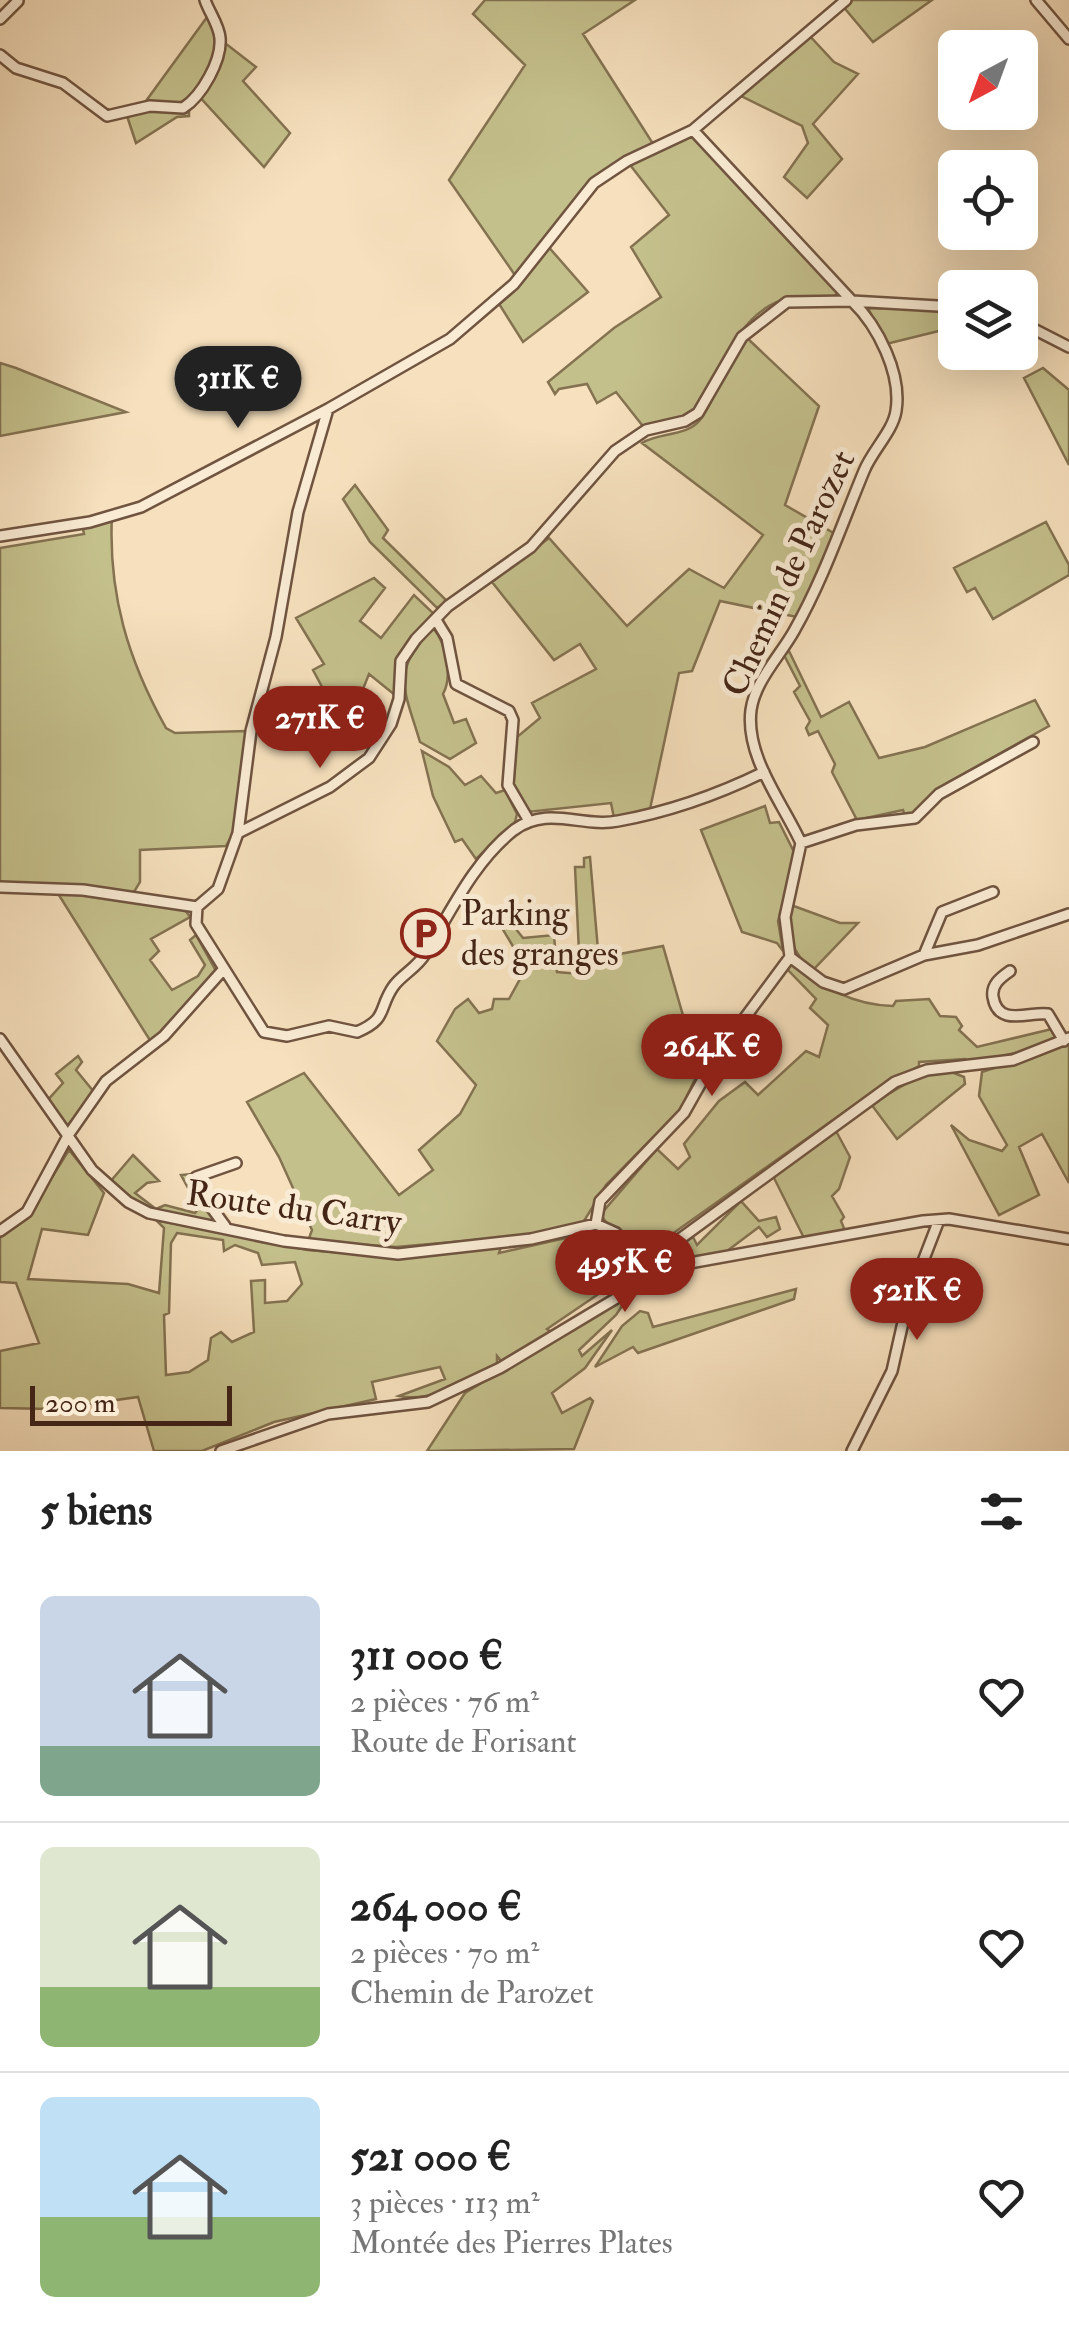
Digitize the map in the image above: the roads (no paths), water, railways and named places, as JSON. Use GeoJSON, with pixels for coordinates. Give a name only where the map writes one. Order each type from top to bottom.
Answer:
{"type":"FeatureCollection","features":[{"type":"Feature","properties":{"kind":"street"},"geometry":{"type":"LineString","coordinates":[[0,55],[16,68],[64,83],[106,116],[150,106],[184,108],[196,98],[214,66],[220,40],[205,0]]}},
{"type":"Feature","properties":{"kind":"street"},"geometry":{"type":"LineString","coordinates":[[0,536],[90,522],[141,507],[328,409],[450,339],[514,284],[594,183],[627,161],[693,130],[846,0]]}},
{"type":"Feature","properties":{"kind":"street"},"geometry":{"type":"LineString","coordinates":[[1036,0],[1069,38]]}},
{"type":"Feature","properties":{"kind":"street"},"geometry":{"type":"LineString","coordinates":[[0,19],[18,1]]}},
{"type":"Feature","properties":{"kind":"street","name":"Chemin de Parozet"},"geometry":{"type":"LineString","coordinates":[[693,130],[864,312],[895,380],[896,413],[863,473],[847,522],[796,629],[754,699],[752,728],[764,772],[801,844]]}},
{"type":"Feature","properties":{"kind":"street"},"geometry":{"type":"LineString","coordinates":[[238,834],[330,787],[369,758],[390,724],[404,654],[436,620],[531,547],[616,451],[646,430],[685,421],[698,413],[742,336],[779,306],[852,301],[938,306]]}},
{"type":"Feature","properties":{"kind":"street"},"geometry":{"type":"LineString","coordinates":[[1038,331],[1069,347]]}},
{"type":"Feature","properties":{"kind":"street"},"geometry":{"type":"LineString","coordinates":[[328,409],[298,512],[276,637],[251,731],[238,834],[218,889],[197,907],[196,924],[257,1026],[273,1036],[329,1026],[356,1032],[368,1028],[382,1017],[392,988],[425,954],[438,926],[476,873],[500,843],[529,821],[555,816],[613,822],[686,803],[764,772]]}},
{"type":"Feature","properties":{"kind":"street"},"geometry":{"type":"LineString","coordinates":[[436,620],[447,638],[456,684],[509,711],[513,720],[508,785],[529,821]]}},
{"type":"Feature","properties":{"kind":"street"},"geometry":{"type":"LineString","coordinates":[[1033,742],[940,794],[915,818],[856,826],[801,844],[785,917],[790,958],[715,1058],[684,1113],[600,1200],[596,1224],[616,1233],[647,1263],[722,1260],[940,1220],[1069,1239]]}},
{"type":"Feature","properties":{"kind":"street"},"geometry":{"type":"LineString","coordinates":[[0,887],[83,890],[197,907]]}},
{"type":"Feature","properties":{"kind":"street"},"geometry":{"type":"LineString","coordinates":[[924,955],[942,912],[993,892]]}},
{"type":"Feature","properties":{"kind":"street"},"geometry":{"type":"LineString","coordinates":[[790,958],[836,989],[855,986],[924,955],[978,945],[1069,914]]}},
{"type":"Feature","properties":{"kind":"street"},"geometry":{"type":"LineString","coordinates":[[0,1232],[26,1212],[106,1081],[164,1036],[222,971]]}},
{"type":"Feature","properties":{"kind":"street"},"geometry":{"type":"LineString","coordinates":[[221,1451],[314,1417],[401,1408],[465,1386],[615,1299],[634,1284],[647,1263],[895,1082],[927,1070],[1014,1060],[1066,1040],[1048,1014],[1009,1016],[998,1008],[992,995],[994,985],[1010,971]]}},
{"type":"Feature","properties":{"kind":"street","name":"Route du Carry"},"geometry":{"type":"LineString","coordinates":[[0,1039],[67,1141],[128,1202],[174,1219],[225,1226],[284,1241],[398,1254],[530,1240],[596,1224]]}},
{"type":"Feature","properties":{"kind":"street"},"geometry":{"type":"LineString","coordinates":[[225,1226],[195,1183],[202,1173],[236,1163]]}},
{"type":"Feature","properties":{"kind":"street"},"geometry":{"type":"LineString","coordinates":[[852,1451],[892,1371],[908,1300],[940,1220]]}},
{"type":"Feature","properties":{"kind":"place","name":"Parking des granges"},"geometry":{"type":"Point","coordinates":[426,933]}}]}
